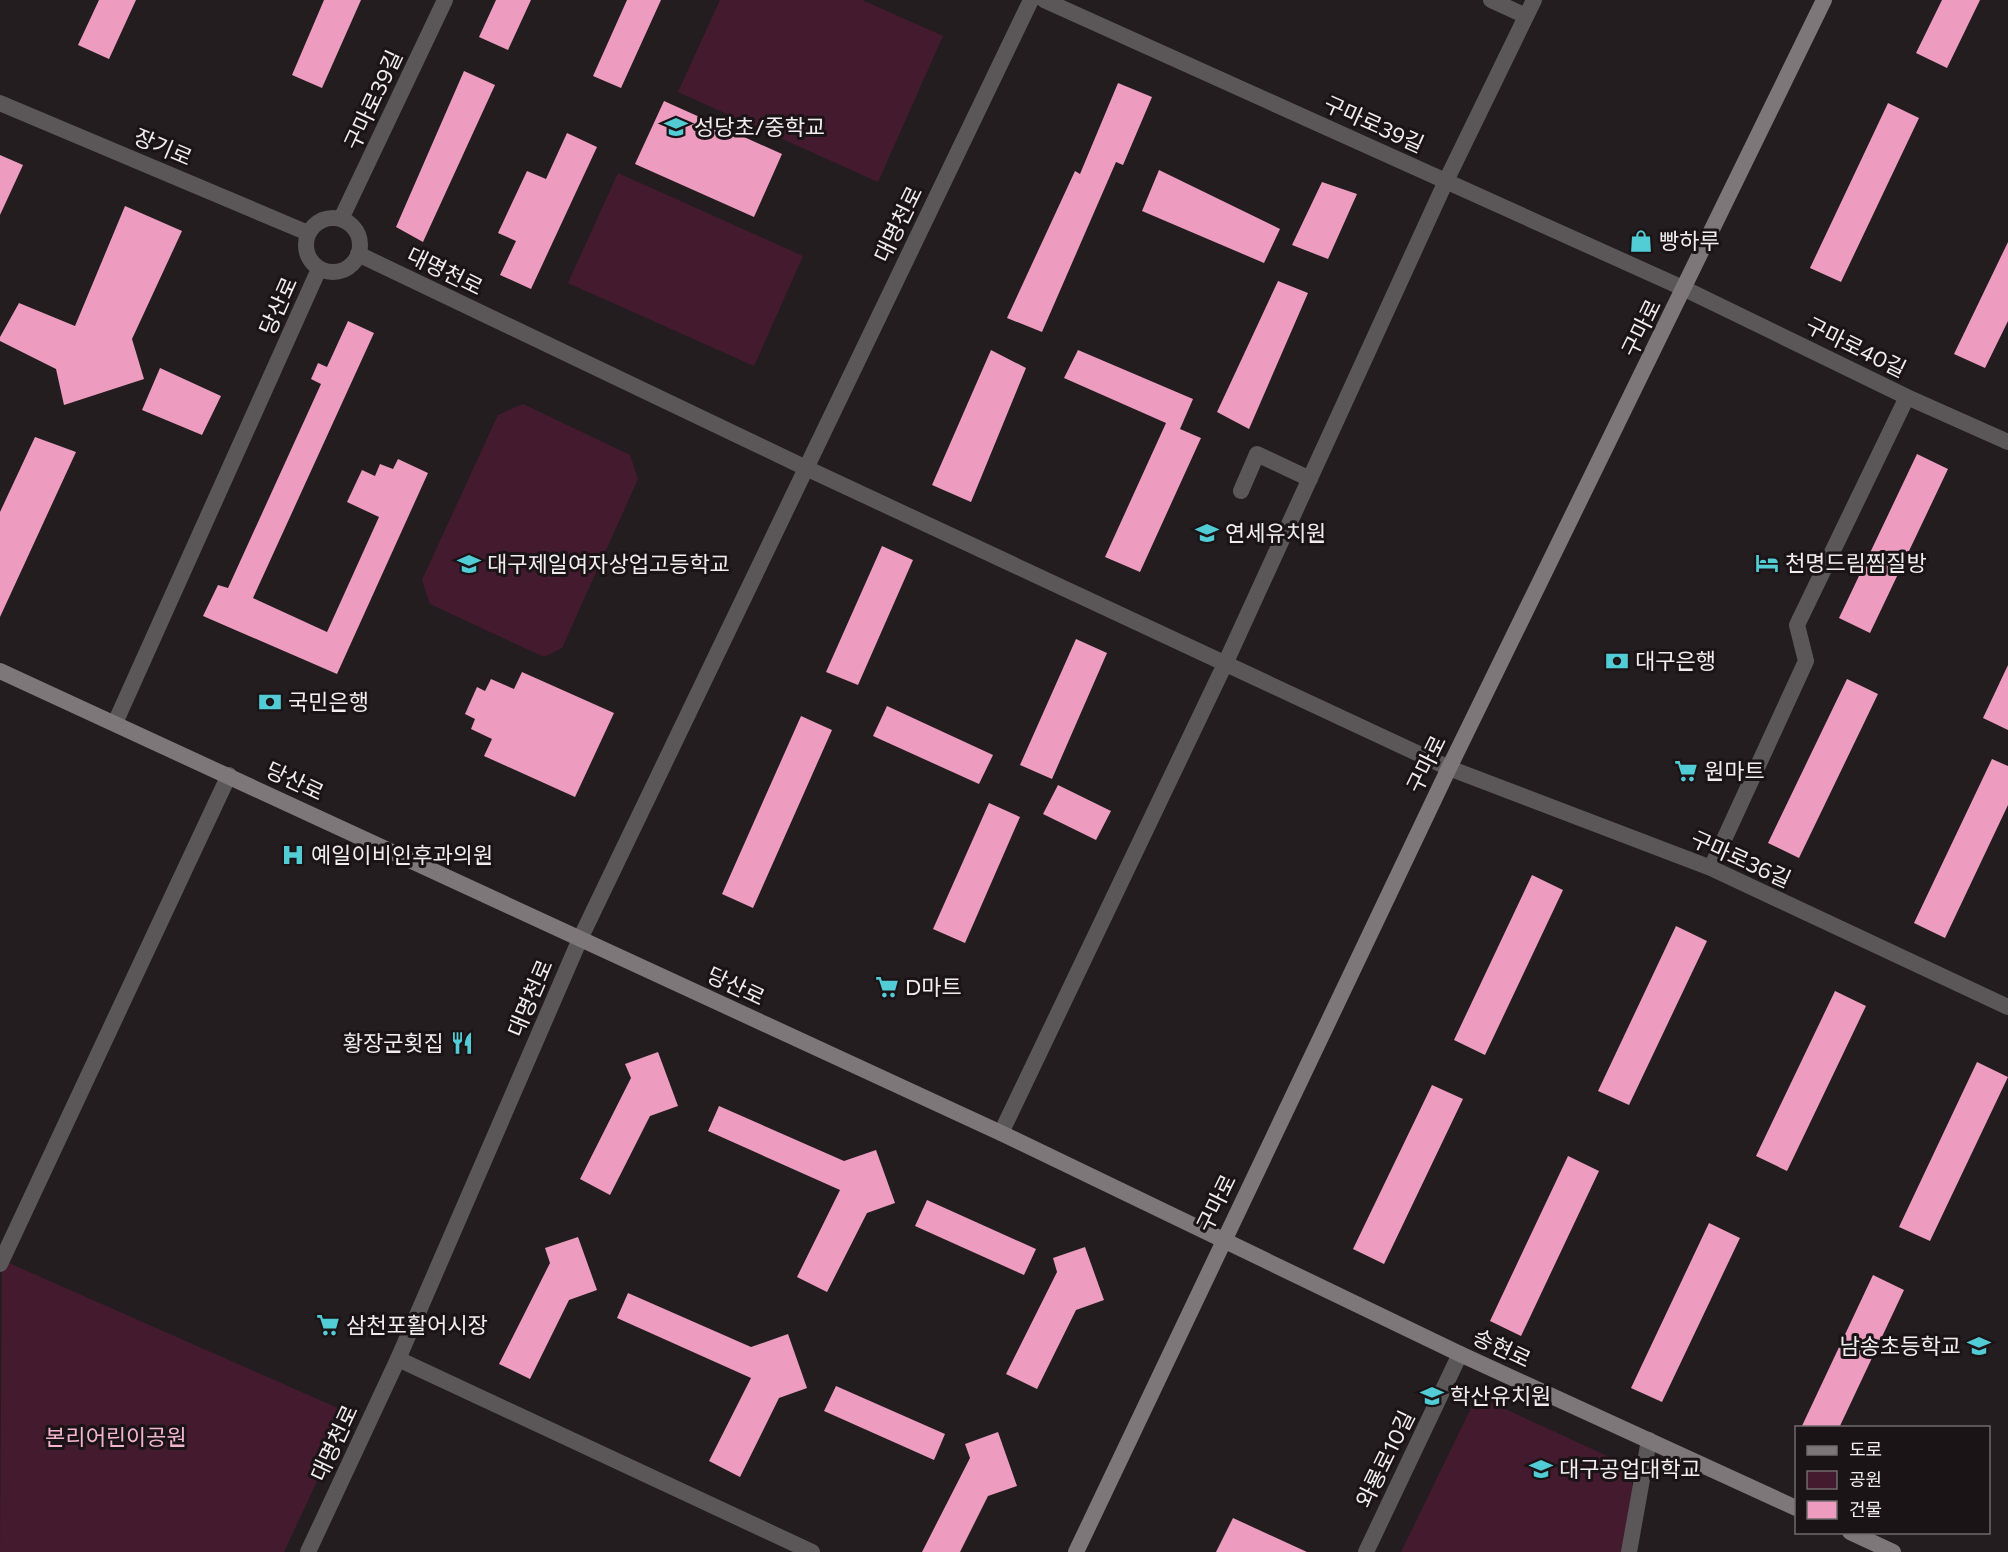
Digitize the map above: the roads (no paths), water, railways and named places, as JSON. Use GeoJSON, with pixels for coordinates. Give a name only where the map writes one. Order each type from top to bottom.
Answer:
{"type":"FeatureCollection","features":[{"type":"Feature","properties":{"kind":"main road","name":"구마로"},"geometry":{"type":"LineString","coordinates":[[1076,1552],[1449,768],[1685,289],[1824,0]]}},
{"type":"Feature","properties":{"kind":"main road","name":"당산로"},"geometry":{"type":"LineString","coordinates":[[0,670],[1001,1133],[1223,1240]]}},
{"type":"Feature","properties":{"kind":"main road","name":"송현로"},"geometry":{"type":"LineString","coordinates":[[1223,1240],[1460,1354],[1795,1507]]}},
{"type":"Feature","properties":{"kind":"main road"},"geometry":{"type":"LineString","coordinates":[[1852,1534],[1893,1552]]}},
{"type":"Feature","properties":{"kind":"street","name":"구마로39길"},"geometry":{"type":"LineString","coordinates":[[341,219],[445,0]]}},
{"type":"Feature","properties":{"kind":"street","name":"대명천로"},"geometry":{"type":"LineString","coordinates":[[308,1552],[398,1359],[580,939],[1031,0]]}},
{"type":"Feature","properties":{"kind":"street","name":"구마로39길"},"geometry":{"type":"LineString","coordinates":[[1044,0],[1685,289]]}},
{"type":"Feature","properties":{"kind":"street"},"geometry":{"type":"LineString","coordinates":[[1491,0],[1526,16]]}},
{"type":"Feature","properties":{"kind":"street"},"geometry":{"type":"LineString","coordinates":[[1001,1133],[1225,664],[1446,181],[1534,0]]}},
{"type":"Feature","properties":{"kind":"street","name":"장기로"},"geometry":{"type":"LineString","coordinates":[[0,103],[308,233]]}},
{"type":"Feature","properties":{"kind":"street"},"geometry":{"type":"LineString","coordinates":[[323,219],[341,219],[356,231],[360,239],[358,254],[345,270],[337,272],[319,269],[308,257],[305,248],[308,233],[323,219]]}},
{"type":"Feature","properties":{"kind":"street","name":"대명천로"},"geometry":{"type":"LineString","coordinates":[[358,254],[806,468]]}},
{"type":"Feature","properties":{"kind":"street","name":"당산로"},"geometry":{"type":"LineString","coordinates":[[115,723],[319,269]]}},
{"type":"Feature","properties":{"kind":"street","name":"구마로40길"},"geometry":{"type":"LineString","coordinates":[[1685,289],[1907,397],[2008,442]]}},
{"type":"Feature","properties":{"kind":"street"},"geometry":{"type":"LineString","coordinates":[[1711,868],[1806,662],[1797,625],[1907,397]]}},
{"type":"Feature","properties":{"kind":"street"},"geometry":{"type":"LineString","coordinates":[[1240,491],[1257,454],[1310,479]]}},
{"type":"Feature","properties":{"kind":"street","name":"구마로36길"},"geometry":{"type":"LineString","coordinates":[[806,468],[1449,768],[1711,868],[2008,1007]]}},
{"type":"Feature","properties":{"kind":"street","name":"당산로"},"geometry":{"type":"LineString","coordinates":[[0,1264],[229,776]]}},
{"type":"Feature","properties":{"kind":"street","name":"와룡로10길"},"geometry":{"type":"LineString","coordinates":[[1366,1552],[1460,1354]]}},
{"type":"Feature","properties":{"kind":"street"},"geometry":{"type":"LineString","coordinates":[[398,1359],[812,1552]]}},
{"type":"Feature","properties":{"kind":"street"},"geometry":{"type":"LineString","coordinates":[[1630,1552],[1649,1440]]}},
{"type":"Feature","properties":{"kind":"place","name":"성당초/중학교"},"geometry":{"type":"Point","coordinates":[676,127]}},
{"type":"Feature","properties":{"kind":"place","name":"빵하루"},"geometry":{"type":"Point","coordinates":[1641,241]}},
{"type":"Feature","properties":{"kind":"place","name":"연세유치원"},"geometry":{"type":"Point","coordinates":[1207,533]}},
{"type":"Feature","properties":{"kind":"place","name":"천명드림찜질방"},"geometry":{"type":"Point","coordinates":[1767,563]}},
{"type":"Feature","properties":{"kind":"place","name":"대구제일여자상업고등학교"},"geometry":{"type":"Point","coordinates":[469,564]}},
{"type":"Feature","properties":{"kind":"place","name":"대구은행"},"geometry":{"type":"Point","coordinates":[1617,661]}},
{"type":"Feature","properties":{"kind":"place","name":"국민은행"},"geometry":{"type":"Point","coordinates":[270,702]}},
{"type":"Feature","properties":{"kind":"place","name":"원마트"},"geometry":{"type":"Point","coordinates":[1686,771]}},
{"type":"Feature","properties":{"kind":"place","name":"예일이비인후과의원"},"geometry":{"type":"Point","coordinates":[293,855]}},
{"type":"Feature","properties":{"kind":"place","name":"D마트"},"geometry":{"type":"Point","coordinates":[887,987]}},
{"type":"Feature","properties":{"kind":"place","name":"황장군횟집"},"geometry":{"type":"Point","coordinates":[462,1043]}},
{"type":"Feature","properties":{"kind":"place","name":"삼천포활어시장"},"geometry":{"type":"Point","coordinates":[328,1325]}},
{"type":"Feature","properties":{"kind":"place","name":"남송초등학교"},"geometry":{"type":"Point","coordinates":[1979,1346]}},
{"type":"Feature","properties":{"kind":"place","name":"학산유치원"},"geometry":{"type":"Point","coordinates":[1432,1396]}},
{"type":"Feature","properties":{"kind":"place","name":"대구공업대학교"},"geometry":{"type":"Point","coordinates":[1541,1469]}},
{"type":"Feature","properties":{"kind":"park label","name":"본리어린이공원"},"geometry":{"type":"Point","coordinates":[116,1437]}}]}
